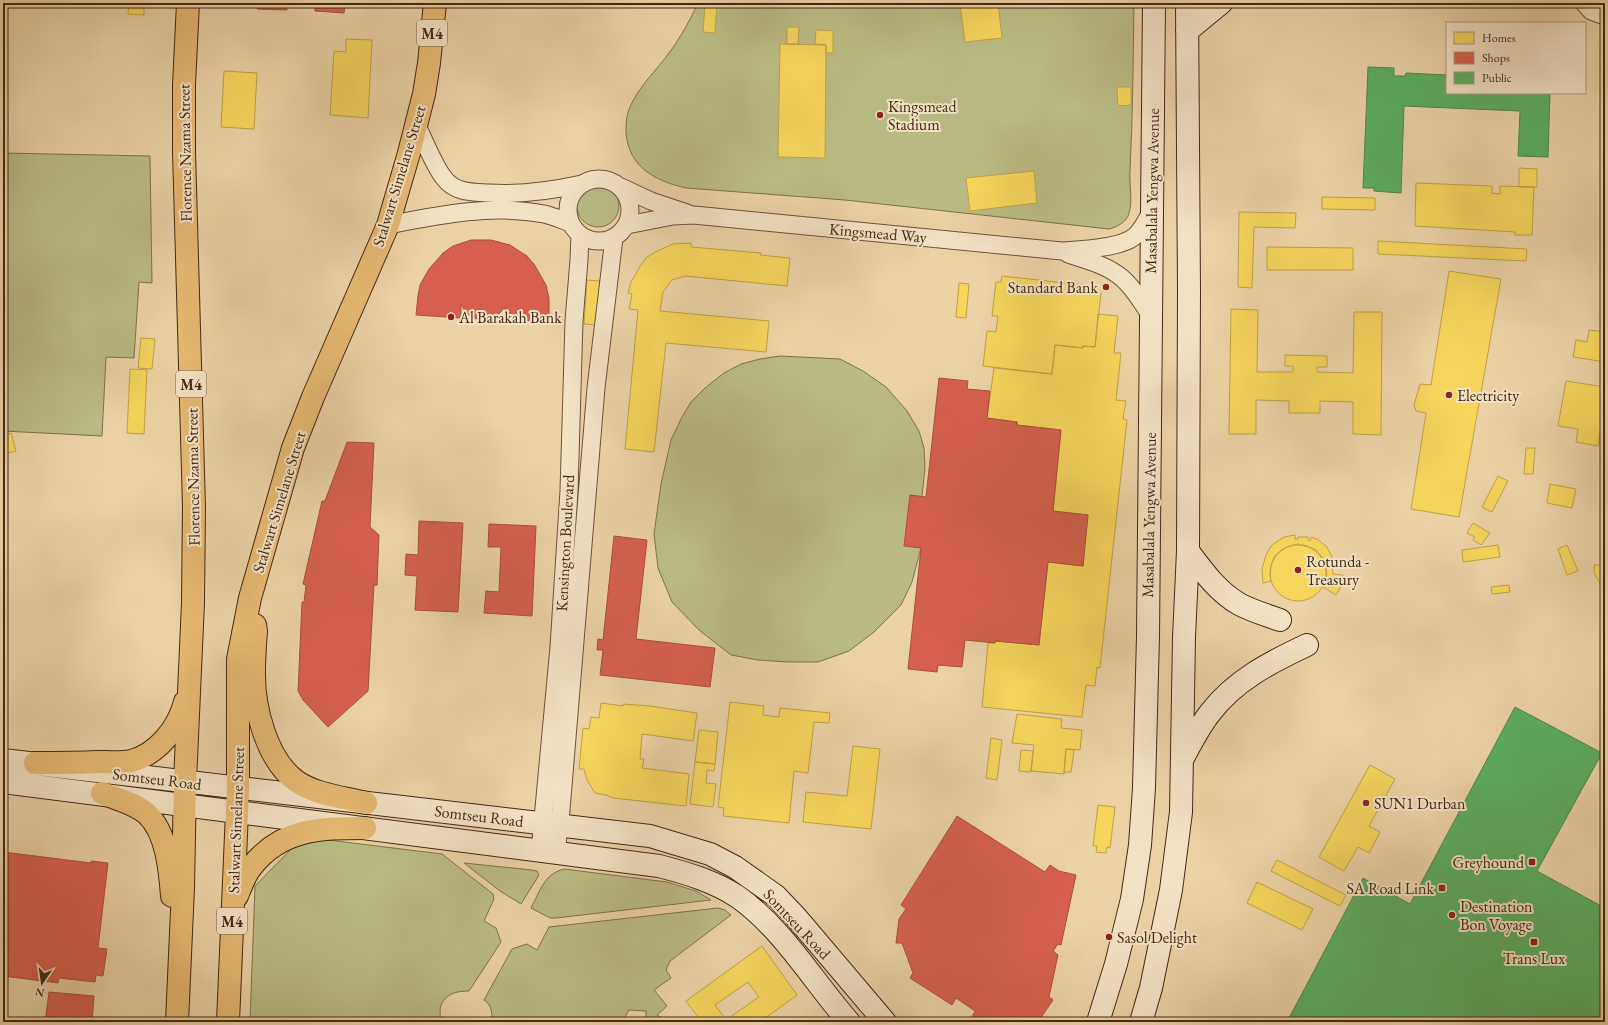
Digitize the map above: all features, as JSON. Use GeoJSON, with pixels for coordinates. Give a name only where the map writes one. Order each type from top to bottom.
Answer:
{"type":"FeatureCollection","features":[{"type":"Feature","properties":{"kind":"highway","name":"Florence Nzama Street"},"geometry":{"type":"LineString","coordinates":[[185,782],[193,603],[194,507],[184,151],[184,85],[188,3]]}},
{"type":"Feature","properties":{"kind":"highway","name":"Stalwart Simelane Street"},"geometry":{"type":"LineString","coordinates":[[228,1022],[238,788],[238,659],[250,598],[293,448],[313,397],[388,225],[424,94],[429,63],[435,3]]}},
{"type":"Feature","properties":{"kind":"highway"},"geometry":{"type":"LineString","coordinates":[[250,598],[256,630],[254,671],[257,703],[262,728],[270,748],[282,766],[296,781],[315,790],[366,803]]}},
{"type":"Feature","properties":{"kind":"highway"},"geometry":{"type":"LineString","coordinates":[[35,763],[130,761],[148,754],[162,742],[174,728],[182,713],[190,686]]}},
{"type":"Feature","properties":{"kind":"highway","name":"M4"},"geometry":{"type":"LineString","coordinates":[[177,1022],[183,888],[185,782]]}},
{"type":"Feature","properties":{"kind":"highway"},"geometry":{"type":"LineString","coordinates":[[102,793],[135,806],[146,814],[156,826],[162,838],[172,888],[178,991]]}},
{"type":"Feature","properties":{"kind":"highway"},"geometry":{"type":"LineString","coordinates":[[233,904],[251,867],[260,856],[273,846],[293,836],[325,828],[365,828]]}},
{"type":"Feature","properties":{"kind":"main road","name":"Masabalala Yengwa Avenue"},"geometry":{"type":"LineString","coordinates":[[1098,1022],[1116,964],[1130,906],[1140,845],[1144,788],[1148,643],[1154,3]]}},
{"type":"Feature","properties":{"kind":"main road"},"geometry":{"type":"LineString","coordinates":[[1141,1022],[1151,988],[1171,890],[1180,812],[1188,551],[1189,282],[1187,3]]}},
{"type":"Feature","properties":{"kind":"main road"},"geometry":{"type":"LineString","coordinates":[[1187,31],[1221,3]]}},
{"type":"Feature","properties":{"kind":"main road"},"geometry":{"type":"LineString","coordinates":[[1188,551],[1218,589],[1251,610],[1280,620]]}},
{"type":"Feature","properties":{"kind":"main road"},"geometry":{"type":"LineString","coordinates":[[1181,761],[1204,721],[1229,692],[1267,664],[1307,645]]}},
{"type":"Feature","properties":{"kind":"main road","name":"Somtseu Road"},"geometry":{"type":"LineString","coordinates":[[3,760],[650,836],[710,854],[736,867],[779,899],[885,1022]]}},
{"type":"Feature","properties":{"kind":"main road","name":"Somtseu Road"},"geometry":{"type":"LineString","coordinates":[[3,782],[102,793],[659,866],[679,871],[710,882],[738,897],[759,915],[782,938],[831,1002],[849,1022]]}},
{"type":"Feature","properties":{"kind":"street"},"geometry":{"type":"LineString","coordinates":[[1584,3],[1591,11],[1605,16]]}},
{"type":"Feature","properties":{"kind":"street"},"geometry":{"type":"LineString","coordinates":[[388,225],[458,212],[515,210],[546,214],[596,241],[605,241],[614,238],[621,233],[627,225],[630,217],[630,200],[621,187],[614,182],[598,178],[582,184],[560,189],[514,194],[460,190],[452,186],[444,179],[416,124]]}},
{"type":"Feature","properties":{"kind":"street"},"geometry":{"type":"LineString","coordinates":[[575,229],[568,211],[568,204],[576,189],[582,184]]}},
{"type":"Feature","properties":{"kind":"street","name":"Kingsmead Way"},"geometry":{"type":"LineString","coordinates":[[621,187],[651,201],[694,215]]}},
{"type":"Feature","properties":{"kind":"street","name":"Kingsmead Way"},"geometry":{"type":"LineString","coordinates":[[627,225],[673,216],[694,215],[1062,252],[1098,248],[1123,243],[1134,238],[1141,230],[1152,210]]}},
{"type":"Feature","properties":{"kind":"street","name":"Kensington Boulevard"},"geometry":{"type":"LineString","coordinates":[[551,825],[559,647],[569,491],[574,321],[579,260],[575,229]]}},
{"type":"Feature","properties":{"kind":"street","name":"Kensington Boulevard"},"geometry":{"type":"LineString","coordinates":[[548,852],[596,388],[614,238]]}},
{"type":"Feature","properties":{"kind":"street","name":"Kingsmead Way"},"geometry":{"type":"LineString","coordinates":[[1062,252],[1104,266],[1122,277],[1151,316]]}},
{"type":"Feature","properties":{"kind":"green space","name":"Kingsmead Stadium"},"geometry":{"type":"Polygon","coordinates":[[[698,3],[1134,3],[1130,176],[1131,203],[1128,216],[1121,224],[1109,229],[845,200],[686,188],[655,177],[638,164],[632,155],[628,145],[626,133],[628,114],[638,92],[664,60],[677,41],[698,3]]]}},
{"type":"Feature","properties":{"kind":"green space"},"geometry":{"type":"Polygon","coordinates":[[[3,153],[150,156],[152,283],[139,282],[134,358],[106,357],[102,436],[3,431],[3,153]]]}},
{"type":"Feature","properties":{"kind":"green space"},"geometry":{"type":"Polygon","coordinates":[[[594,185],[602,185],[610,188],[616,194],[619,206],[616,218],[610,224],[602,227],[594,227],[586,224],[580,218],[577,210],[577,202],[580,194],[586,188],[594,185]]]}},
{"type":"Feature","properties":{"kind":"green space"},"geometry":{"type":"Polygon","coordinates":[[[780,356],[840,359],[863,371],[886,387],[907,411],[919,431],[924,448],[925,468],[922,496],[921,548],[912,582],[901,605],[874,632],[849,651],[818,662],[758,660],[731,655],[699,630],[672,602],[658,568],[654,534],[661,484],[671,440],[682,417],[691,402],[705,388],[724,373],[741,364],[780,356]]]}},
{"type":"Feature","properties":{"kind":"green space"},"geometry":{"type":"Polygon","coordinates":[[[317,840],[328,840],[442,854],[493,894],[494,899],[484,921],[496,928],[501,942],[469,991],[449,995],[443,1001],[440,1007],[440,1022],[250,1022],[255,886],[296,844],[317,840]]]}},
{"type":"Feature","properties":{"kind":"green space"},"geometry":{"type":"Polygon","coordinates":[[[464,863],[532,870],[537,871],[539,875],[521,904],[500,891],[464,863]]]}},
{"type":"Feature","properties":{"kind":"green space"},"geometry":{"type":"Polygon","coordinates":[[[564,869],[667,882],[696,891],[711,900],[556,918],[550,918],[531,908],[547,879],[557,871],[564,869]]]}},
{"type":"Feature","properties":{"kind":"green space"},"geometry":{"type":"Polygon","coordinates":[[[718,908],[725,910],[731,915],[670,961],[666,970],[671,978],[654,990],[667,1006],[657,1015],[668,1022],[646,1022],[646,1011],[629,1010],[622,1022],[492,1022],[492,1012],[487,1002],[484,1000],[512,949],[527,944],[537,950],[549,927],[718,908]]]}},
{"type":"Feature","properties":{"kind":"building: Homes"},"geometry":{"type":"Polygon","coordinates":[[[129,3],[144,3],[144,15],[128,14],[129,3]]]}},
{"type":"Feature","properties":{"kind":"building: Homes"},"geometry":{"type":"Polygon","coordinates":[[[705,3],[717,3],[715,33],[703,32],[705,3]]]}},
{"type":"Feature","properties":{"kind":"building: Homes"},"geometry":{"type":"Polygon","coordinates":[[[998,3],[1002,38],[965,42],[960,5],[998,3]]]}},
{"type":"Feature","properties":{"kind":"building: Homes"},"geometry":{"type":"Polygon","coordinates":[[[787,27],[799,27],[798,44],[787,44],[787,27]]]}},
{"type":"Feature","properties":{"kind":"building: Homes"},"geometry":{"type":"Polygon","coordinates":[[[816,30],[833,31],[833,53],[826,53],[826,45],[815,44],[816,30]]]}},
{"type":"Feature","properties":{"kind":"building: Homes"},"geometry":{"type":"Polygon","coordinates":[[[346,39],[372,40],[368,118],[330,115],[334,51],[346,52],[346,39]]]}},
{"type":"Feature","properties":{"kind":"building: Homes"},"geometry":{"type":"Polygon","coordinates":[[[780,44],[826,45],[825,158],[778,157],[780,44]]]}},
{"type":"Feature","properties":{"kind":"building: Homes"},"geometry":{"type":"Polygon","coordinates":[[[224,71],[257,73],[254,129],[221,127],[224,71]]]}},
{"type":"Feature","properties":{"kind":"building: Homes"},"geometry":{"type":"Polygon","coordinates":[[[1117,87],[1131,87],[1131,105],[1118,106],[1117,87]]]}},
{"type":"Feature","properties":{"kind":"building: Homes"},"geometry":{"type":"Polygon","coordinates":[[[1519,168],[1537,169],[1537,187],[1519,187],[1519,168]]]}},
{"type":"Feature","properties":{"kind":"building: Homes"},"geometry":{"type":"Polygon","coordinates":[[[1034,171],[1037,203],[970,211],[966,178],[1034,171]]]}},
{"type":"Feature","properties":{"kind":"building: Homes"},"geometry":{"type":"Polygon","coordinates":[[[1416,183],[1492,186],[1492,193],[1500,194],[1500,186],[1534,187],[1532,235],[1515,235],[1515,232],[1415,226],[1416,183]]]}},
{"type":"Feature","properties":{"kind":"building: Homes"},"geometry":{"type":"Polygon","coordinates":[[[1322,197],[1375,198],[1375,210],[1322,209],[1322,197]]]}},
{"type":"Feature","properties":{"kind":"building: Homes"},"geometry":{"type":"Polygon","coordinates":[[[1239,212],[1296,213],[1295,228],[1254,227],[1252,288],[1238,287],[1239,212]]]}},
{"type":"Feature","properties":{"kind":"building: Homes"},"geometry":{"type":"Polygon","coordinates":[[[1378,241],[1527,249],[1526,261],[1378,254],[1378,241]]]}},
{"type":"Feature","properties":{"kind":"building: Homes"},"geometry":{"type":"Polygon","coordinates":[[[691,243],[691,247],[761,253],[760,255],[790,258],[787,286],[685,276],[672,280],[663,292],[660,311],[769,321],[766,352],[666,343],[654,452],[625,449],[638,310],[629,309],[632,294],[628,293],[631,282],[646,258],[655,252],[673,244],[691,243]]]}},
{"type":"Feature","properties":{"kind":"building: Homes"},"geometry":{"type":"Polygon","coordinates":[[[1267,247],[1353,248],[1353,270],[1267,270],[1267,247]]]}},
{"type":"Feature","properties":{"kind":"building: Homes","name":"Electricity"},"geometry":{"type":"Polygon","coordinates":[[[1449,271],[1501,279],[1459,517],[1411,509],[1426,413],[1416,411],[1414,405],[1420,384],[1431,385],[1449,271]]]}},
{"type":"Feature","properties":{"kind":"building: Homes"},"geometry":{"type":"Polygon","coordinates":[[[1002,276],[1093,286],[1092,292],[1101,293],[1095,347],[1083,346],[1083,348],[1055,345],[1052,374],[983,366],[987,331],[996,332],[998,316],[992,316],[996,282],[1001,282],[1002,276]]]}},
{"type":"Feature","properties":{"kind":"building: Homes"},"geometry":{"type":"Polygon","coordinates":[[[587,280],[600,281],[597,325],[584,324],[587,280]]]}},
{"type":"Feature","properties":{"kind":"building: Homes"},"geometry":{"type":"Polygon","coordinates":[[[959,283],[969,284],[966,318],[956,317],[959,283]]]}},
{"type":"Feature","properties":{"kind":"building: Homes"},"geometry":{"type":"Polygon","coordinates":[[[1231,309],[1258,310],[1257,372],[1293,372],[1293,366],[1285,366],[1285,355],[1327,356],[1327,367],[1317,367],[1317,372],[1353,373],[1354,312],[1382,312],[1381,435],[1353,434],[1353,402],[1320,401],[1320,413],[1289,413],[1289,401],[1256,400],[1256,434],[1229,434],[1231,309]]]}},
{"type":"Feature","properties":{"kind":"building: Homes"},"geometry":{"type":"Polygon","coordinates":[[[1098,314],[1118,316],[1114,353],[1121,353],[1116,400],[1126,401],[1123,419],[1127,420],[1100,668],[1097,667],[1095,686],[1086,685],[1082,717],[982,707],[988,643],[995,643],[995,641],[1039,645],[1048,562],[1083,566],[1088,515],[1053,511],[1061,430],[1017,425],[1017,422],[987,418],[994,368],[1052,374],[1055,345],[1083,348],[1083,346],[1095,347],[1098,314]]]}},
{"type":"Feature","properties":{"kind":"building: Homes"},"geometry":{"type":"Polygon","coordinates":[[[1589,330],[1605,332],[1605,362],[1573,357],[1576,340],[1587,342],[1589,330]]]}},
{"type":"Feature","properties":{"kind":"building: Homes"},"geometry":{"type":"Polygon","coordinates":[[[141,338],[155,339],[152,369],[138,368],[141,338]]]}},
{"type":"Feature","properties":{"kind":"building: Homes"},"geometry":{"type":"Polygon","coordinates":[[[130,369],[147,370],[144,434],[127,433],[130,369]]]}},
{"type":"Feature","properties":{"kind":"building: Homes"},"geometry":{"type":"Polygon","coordinates":[[[1566,381],[1605,387],[1605,433],[1600,432],[1598,446],[1576,442],[1578,429],[1558,426],[1566,381]]]}},
{"type":"Feature","properties":{"kind":"building: Homes"},"geometry":{"type":"Polygon","coordinates":[[[11,433],[16,451],[3,454],[3,436],[11,433]]]}},
{"type":"Feature","properties":{"kind":"building: Homes"},"geometry":{"type":"Polygon","coordinates":[[[1526,448],[1535,448],[1533,474],[1524,474],[1526,448]]]}},
{"type":"Feature","properties":{"kind":"building: Homes"},"geometry":{"type":"Polygon","coordinates":[[[1498,476],[1508,481],[1492,512],[1482,507],[1498,476]]]}},
{"type":"Feature","properties":{"kind":"building: Homes"},"geometry":{"type":"Polygon","coordinates":[[[1550,484],[1576,489],[1572,508],[1547,503],[1550,484]]]}},
{"type":"Feature","properties":{"kind":"building: Homes"},"geometry":{"type":"Polygon","coordinates":[[[1473,523],[1490,533],[1481,545],[1473,540],[1475,537],[1467,533],[1473,523]]]}},
{"type":"Feature","properties":{"kind":"building: Homes"},"geometry":{"type":"Polygon","coordinates":[[[1295,535],[1295,539],[1298,539],[1298,537],[1308,537],[1308,540],[1310,541],[1311,537],[1317,539],[1327,547],[1333,559],[1331,560],[1333,574],[1343,575],[1340,588],[1336,595],[1323,587],[1327,575],[1326,565],[1322,557],[1316,550],[1298,544],[1281,550],[1274,557],[1271,566],[1271,581],[1263,583],[1262,569],[1269,549],[1272,545],[1284,537],[1295,535]]]}},
{"type":"Feature","properties":{"kind":"building: Homes","name":"Rotunda - Treasury"},"geometry":{"type":"Polygon","coordinates":[[[1293,545],[1303,545],[1318,553],[1324,562],[1326,573],[1324,584],[1318,593],[1303,601],[1293,601],[1282,596],[1275,589],[1270,578],[1270,568],[1275,557],[1282,550],[1293,545]]]}},
{"type":"Feature","properties":{"kind":"building: Homes"},"geometry":{"type":"Polygon","coordinates":[[[1498,545],[1500,557],[1463,562],[1462,550],[1498,545]]]}},
{"type":"Feature","properties":{"kind":"building: Homes"},"geometry":{"type":"Polygon","coordinates":[[[1567,545],[1578,571],[1567,575],[1558,549],[1567,545]]]}},
{"type":"Feature","properties":{"kind":"building: Homes"},"geometry":{"type":"Polygon","coordinates":[[[1594,565],[1602,565],[1602,572],[1605,572],[1605,585],[1601,585],[1594,573],[1594,565]]]}},
{"type":"Feature","properties":{"kind":"building: Homes"},"geometry":{"type":"Polygon","coordinates":[[[1509,585],[1510,592],[1492,594],[1491,587],[1509,585]]]}},
{"type":"Feature","properties":{"kind":"building: Homes"},"geometry":{"type":"Polygon","coordinates":[[[730,702],[764,706],[763,715],[779,717],[780,708],[830,713],[829,723],[814,722],[808,773],[794,771],[789,823],[723,816],[724,808],[718,807],[730,702]]]}},
{"type":"Feature","properties":{"kind":"building: Homes"},"geometry":{"type":"Polygon","coordinates":[[[601,703],[623,706],[623,704],[650,706],[697,713],[693,741],[642,734],[640,759],[644,759],[642,768],[689,774],[686,806],[613,798],[595,793],[587,780],[584,769],[579,769],[583,728],[589,729],[591,717],[599,718],[601,703]]]}},
{"type":"Feature","properties":{"kind":"building: Homes"},"geometry":{"type":"Polygon","coordinates":[[[1017,714],[1062,719],[1061,728],[1082,730],[1080,750],[1066,749],[1064,774],[1031,771],[1034,745],[1012,743],[1017,714]]]}},
{"type":"Feature","properties":{"kind":"building: Homes"},"geometry":{"type":"Polygon","coordinates":[[[699,730],[718,732],[715,764],[695,762],[699,730]]]}},
{"type":"Feature","properties":{"kind":"building: Homes"},"geometry":{"type":"Polygon","coordinates":[[[991,738],[1002,740],[997,780],[986,778],[991,738]]]}},
{"type":"Feature","properties":{"kind":"building: Homes"},"geometry":{"type":"Polygon","coordinates":[[[853,746],[880,749],[871,829],[803,822],[806,792],[847,796],[853,746]]]}},
{"type":"Feature","properties":{"kind":"building: Homes"},"geometry":{"type":"Polygon","coordinates":[[[1066,749],[1074,750],[1071,772],[1064,772],[1066,749]]]}},
{"type":"Feature","properties":{"kind":"building: Homes"},"geometry":{"type":"Polygon","coordinates":[[[1021,750],[1033,751],[1031,772],[1019,771],[1021,750]]]}},
{"type":"Feature","properties":{"kind":"building: Homes"},"geometry":{"type":"Polygon","coordinates":[[[695,762],[715,764],[714,771],[707,770],[706,783],[716,784],[713,807],[690,804],[695,762]]]}},
{"type":"Feature","properties":{"kind":"building: Homes","name":"SUN1 Durban"},"geometry":{"type":"Polygon","coordinates":[[[1370,765],[1395,779],[1369,826],[1380,832],[1369,853],[1358,847],[1344,871],[1319,857],[1370,765]]]}},
{"type":"Feature","properties":{"kind":"building: Homes"},"geometry":{"type":"Polygon","coordinates":[[[1098,805],[1115,807],[1110,848],[1107,847],[1106,853],[1096,852],[1097,846],[1093,846],[1098,805]]]}},
{"type":"Feature","properties":{"kind":"building: Homes"},"geometry":{"type":"Polygon","coordinates":[[[1277,860],[1346,895],[1340,906],[1271,871],[1277,860]]]}},
{"type":"Feature","properties":{"kind":"building: Homes"},"geometry":{"type":"Polygon","coordinates":[[[1257,882],[1313,909],[1302,930],[1247,903],[1257,882]]]}},
{"type":"Feature","properties":{"kind":"building: Homes"},"geometry":{"type":"Polygon","coordinates":[[[762,946],[797,995],[760,1022],[702,1022],[686,1001],[762,946]],[[748,982],[715,1005],[726,1020],[759,997],[748,982]]]}},
{"type":"Feature","properties":{"kind":"building: Shops"},"geometry":{"type":"Polygon","coordinates":[[[257,3],[287,3],[287,10],[257,9],[257,3]]]}},
{"type":"Feature","properties":{"kind":"building: Shops"},"geometry":{"type":"Polygon","coordinates":[[[315,3],[345,3],[344,13],[315,11],[315,3]]]}},
{"type":"Feature","properties":{"kind":"building: Shops"},"geometry":{"type":"Polygon","coordinates":[[[471,240],[491,240],[510,245],[527,256],[534,264],[546,285],[549,298],[549,322],[505,320],[505,307],[498,315],[485,319],[477,319],[470,316],[461,304],[461,318],[416,315],[420,285],[429,269],[443,253],[453,246],[471,240]]]}},
{"type":"Feature","properties":{"kind":"building: Shops"},"geometry":{"type":"Polygon","coordinates":[[[939,378],[968,381],[967,389],[990,391],[987,418],[1017,422],[1017,425],[1061,430],[1053,511],[1088,515],[1083,566],[1048,562],[1039,645],[965,640],[962,667],[938,665],[937,672],[908,669],[921,548],[904,546],[910,495],[926,497],[939,378]]]}},
{"type":"Feature","properties":{"kind":"building: Shops"},"geometry":{"type":"Polygon","coordinates":[[[347,442],[374,443],[370,527],[379,535],[377,585],[374,585],[368,691],[328,727],[303,700],[298,691],[302,602],[304,602],[306,585],[303,584],[322,501],[325,501],[347,442]]]}},
{"type":"Feature","properties":{"kind":"building: Shops"},"geometry":{"type":"Polygon","coordinates":[[[419,521],[463,523],[458,612],[415,610],[417,576],[405,575],[406,554],[418,555],[419,521]]]}},
{"type":"Feature","properties":{"kind":"building: Shops"},"geometry":{"type":"Polygon","coordinates":[[[489,524],[536,526],[532,616],[484,613],[486,591],[499,592],[501,547],[488,547],[489,524]]]}},
{"type":"Feature","properties":{"kind":"building: Shops"},"geometry":{"type":"Polygon","coordinates":[[[614,536],[647,540],[636,639],[715,648],[710,687],[600,675],[603,650],[597,650],[598,639],[603,640],[614,536]]]}},
{"type":"Feature","properties":{"kind":"building: Shops"},"geometry":{"type":"Polygon","coordinates":[[[957,816],[1045,872],[1050,865],[1059,871],[1076,875],[1061,945],[1058,944],[1053,951],[1058,955],[1049,997],[1053,1000],[1038,1022],[979,1022],[972,1017],[975,1011],[956,998],[952,1005],[910,978],[913,973],[902,943],[896,943],[899,919],[906,909],[901,905],[957,816]]]}},
{"type":"Feature","properties":{"kind":"building: Shops"},"geometry":{"type":"Polygon","coordinates":[[[3,852],[91,863],[91,861],[108,863],[98,948],[107,949],[103,976],[96,975],[95,982],[59,978],[58,983],[3,976],[3,874],[7,874],[8,866],[3,865],[3,852]]]}},
{"type":"Feature","properties":{"kind":"building: Shops"},"geometry":{"type":"Polygon","coordinates":[[[49,992],[94,996],[92,1022],[45,1022],[49,992]]]}},
{"type":"Feature","properties":{"kind":"building: Public"},"geometry":{"type":"Polygon","coordinates":[[[1368,67],[1394,68],[1394,76],[1405,76],[1406,73],[1446,75],[1446,94],[1550,94],[1548,157],[1518,156],[1520,111],[1404,106],[1401,193],[1374,191],[1374,188],[1363,188],[1368,67]]]}},
{"type":"Feature","properties":{"kind":"building: Public"},"geometry":{"type":"Polygon","coordinates":[[[1515,707],[1602,753],[1537,871],[1605,908],[1605,1022],[1287,1022],[1363,878],[1410,904],[1515,707]]]}},
{"type":"Feature","properties":{"kind":"place","name":"Kingsmead Stadium"},"geometry":{"type":"Point","coordinates":[880,115]}},
{"type":"Feature","properties":{"kind":"place","name":"Standard Bank"},"geometry":{"type":"Point","coordinates":[1106,287]}},
{"type":"Feature","properties":{"kind":"place","name":"Al Barakah Bank"},"geometry":{"type":"Point","coordinates":[451,317]}},
{"type":"Feature","properties":{"kind":"place","name":"Electricity"},"geometry":{"type":"Point","coordinates":[1449,395]}},
{"type":"Feature","properties":{"kind":"place","name":"Rotunda - Treasury"},"geometry":{"type":"Point","coordinates":[1298,570]}},
{"type":"Feature","properties":{"kind":"place","name":"SUN1 Durban"},"geometry":{"type":"Point","coordinates":[1366,803]}},
{"type":"Feature","properties":{"kind":"place","name":"Greyhound"},"geometry":{"type":"Point","coordinates":[1532,862]}},
{"type":"Feature","properties":{"kind":"place","name":"SA Road Link"},"geometry":{"type":"Point","coordinates":[1442,888]}},
{"type":"Feature","properties":{"kind":"place","name":"Destination Bon Voyage"},"geometry":{"type":"Point","coordinates":[1452,915]}},
{"type":"Feature","properties":{"kind":"place","name":"Sasol Delight"},"geometry":{"type":"Point","coordinates":[1109,937]}},
{"type":"Feature","properties":{"kind":"place","name":"Trans Lux"},"geometry":{"type":"Point","coordinates":[1534,942]}}]}
